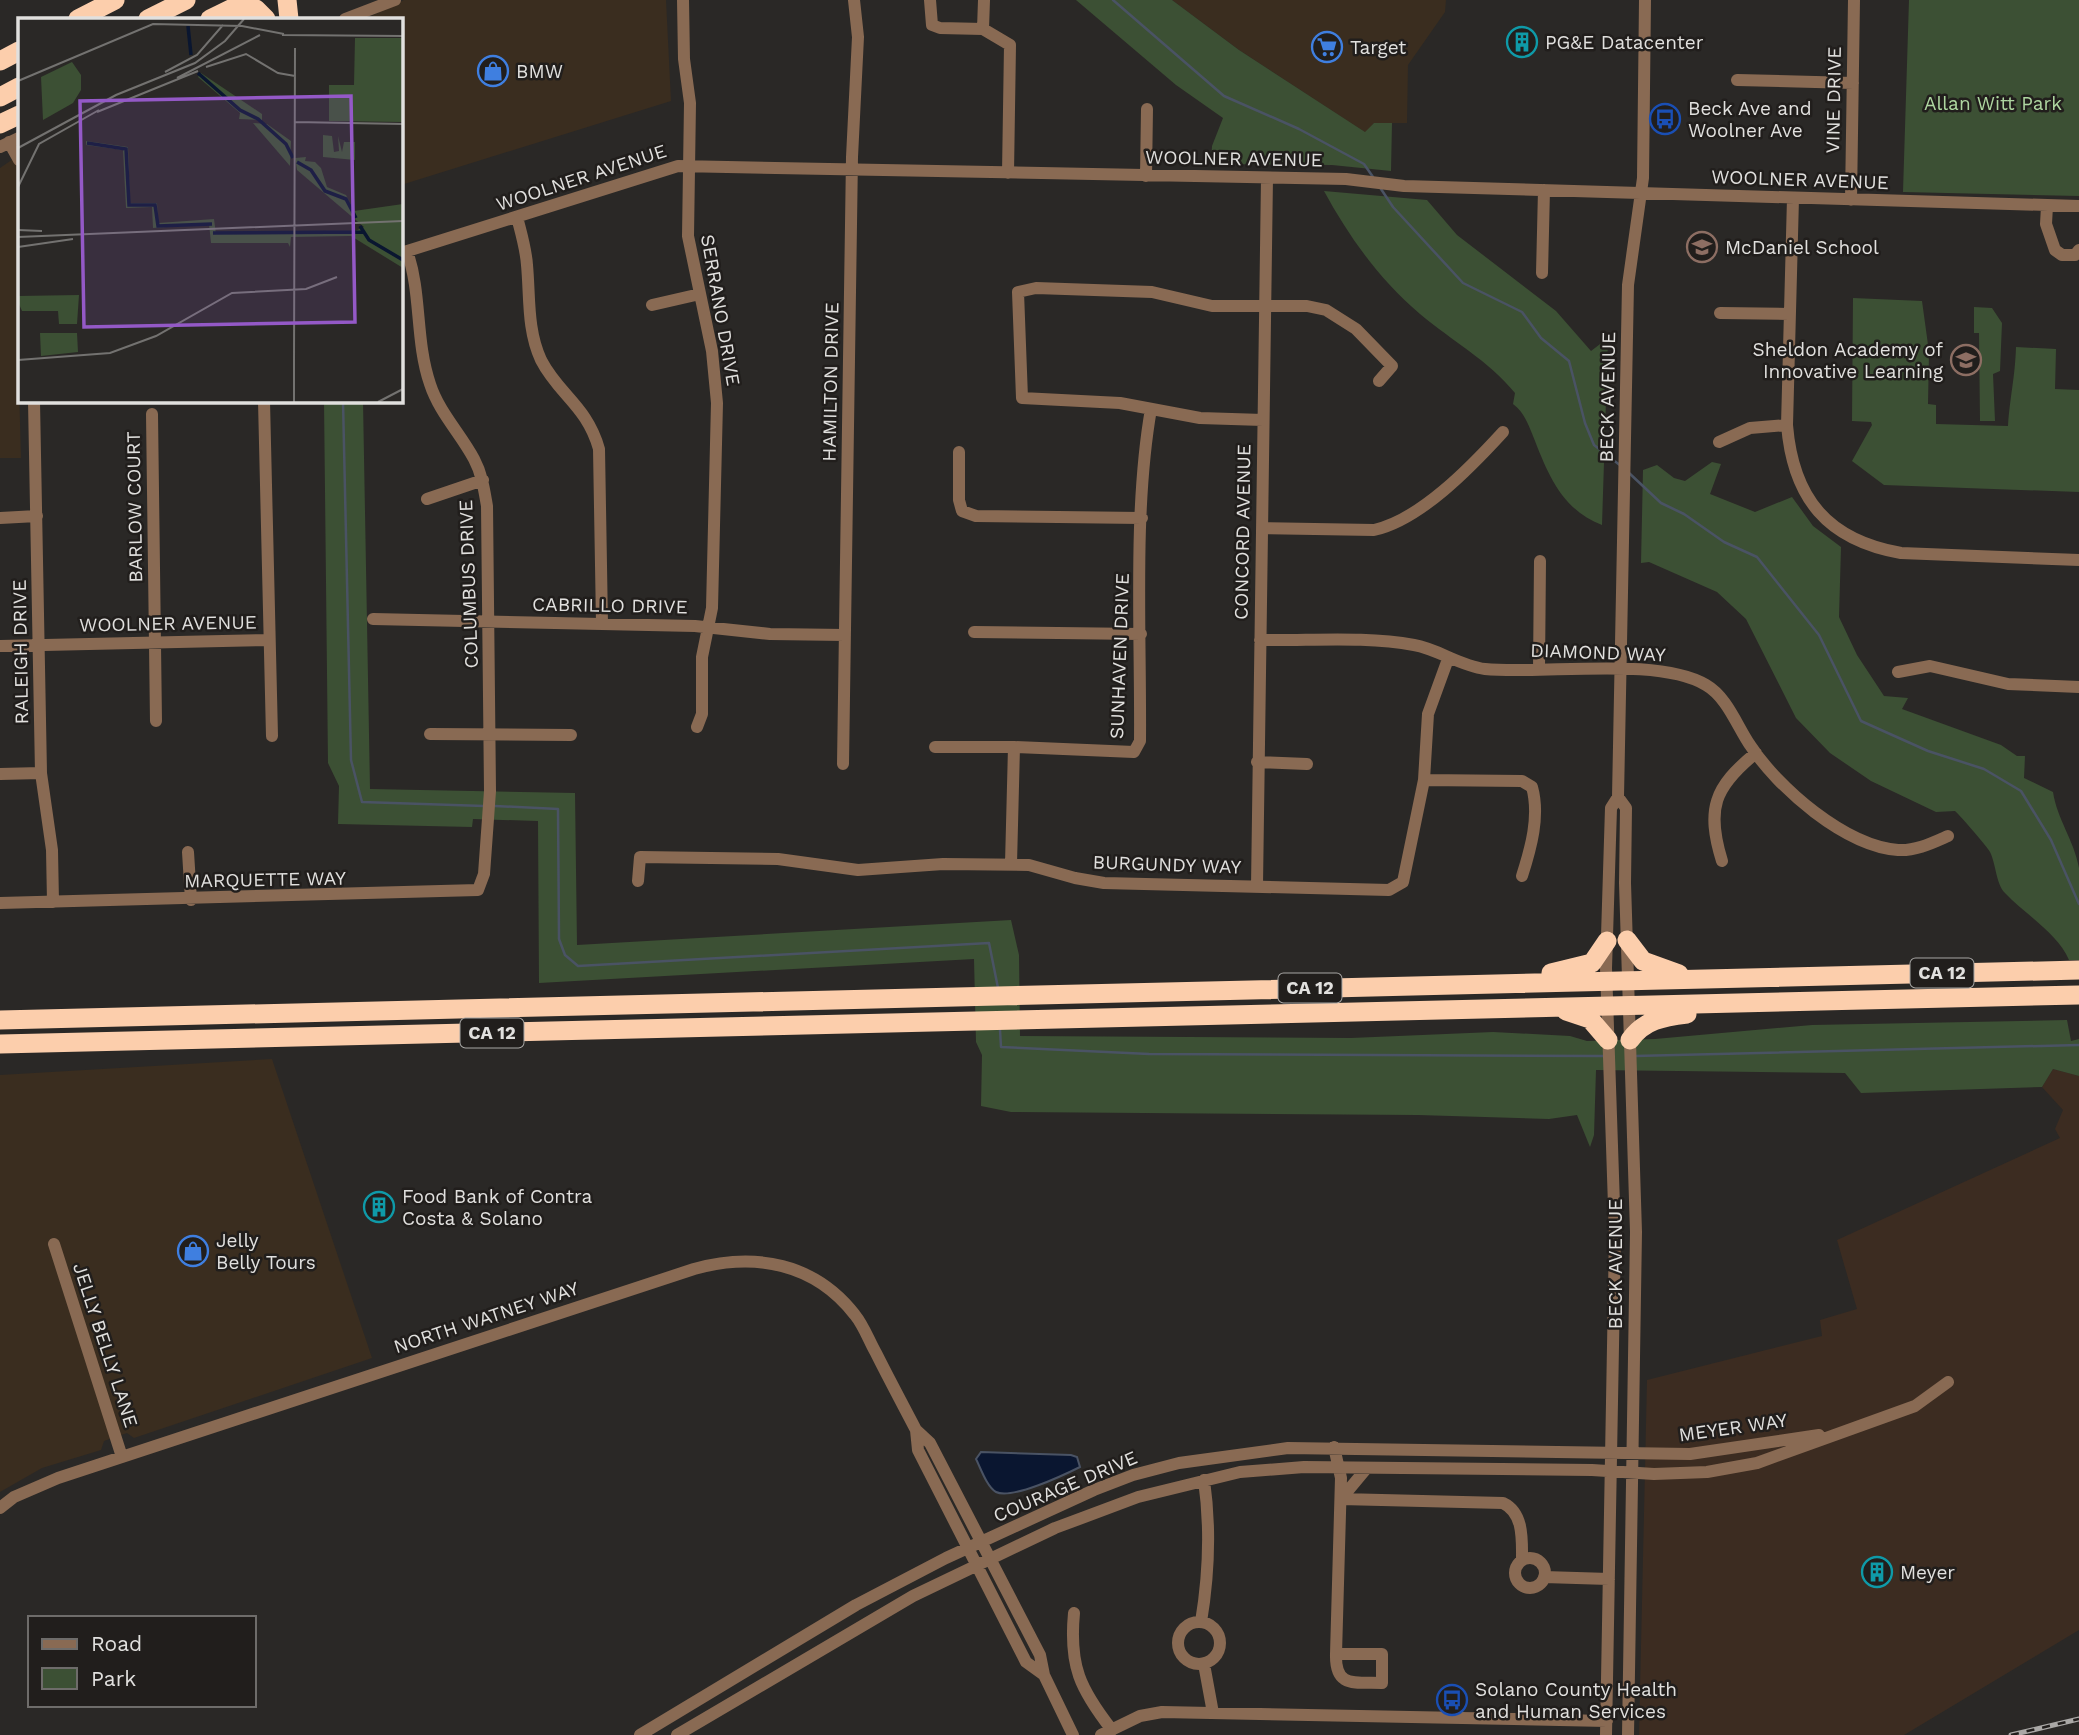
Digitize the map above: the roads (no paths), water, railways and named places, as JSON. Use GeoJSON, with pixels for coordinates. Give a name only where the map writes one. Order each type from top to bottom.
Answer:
{"type":"FeatureCollection","features":[{"type":"Feature","properties":{"kind":"highway"},"geometry":{"type":"LineString","coordinates":[[80,18],[115,0]]}},
{"type":"Feature","properties":{"kind":"highway"},"geometry":{"type":"LineString","coordinates":[[150,18],[186,0]]}},
{"type":"Feature","properties":{"kind":"highway"},"geometry":{"type":"LineString","coordinates":[[212,18],[249,0]]}},
{"type":"Feature","properties":{"kind":"highway"},"geometry":{"type":"LineString","coordinates":[[287,0],[289,18]]}},
{"type":"Feature","properties":{"kind":"highway"},"geometry":{"type":"LineString","coordinates":[[229,10],[256,9],[265,18]]}},
{"type":"Feature","properties":{"kind":"highway"},"geometry":{"type":"LineString","coordinates":[[0,61],[18,52]]}},
{"type":"Feature","properties":{"kind":"highway"},"geometry":{"type":"LineString","coordinates":[[0,97],[18,88]]}},
{"type":"Feature","properties":{"kind":"highway"},"geometry":{"type":"LineString","coordinates":[[0,124],[18,115]]}},
{"type":"Feature","properties":{"kind":"highway"},"geometry":{"type":"LineString","coordinates":[[1440,984],[1579,968],[1592,963],[1617,941],[1656,968],[1700,979]]}},
{"type":"Feature","properties":{"kind":"highway","name":"CA 12"},"geometry":{"type":"LineString","coordinates":[[2,1020],[2079,970]]}},
{"type":"Feature","properties":{"kind":"highway","name":"CA 12"},"geometry":{"type":"LineString","coordinates":[[0,1044],[2079,995]]}},
{"type":"Feature","properties":{"kind":"highway"},"geometry":{"type":"LineString","coordinates":[[1630,1040],[1638,1028],[1650,1021],[1727,1011],[1769,1001]]}},
{"type":"Feature","properties":{"kind":"highway"},"geometry":{"type":"LineString","coordinates":[[1555,1007],[1590,1019],[1608,1040]]}},
{"type":"Feature","properties":{"kind":"highway"},"geometry":{"type":"LineString","coordinates":[[0,1053],[54,1043]]}},
{"type":"Feature","properties":{"kind":"street"},"geometry":{"type":"LineString","coordinates":[[364,10],[375,0]]}},
{"type":"Feature","properties":{"kind":"street"},"geometry":{"type":"LineString","coordinates":[[347,18],[395,0]]}},
{"type":"Feature","properties":{"kind":"street","name":"SERRANO DRIVE"},"geometry":{"type":"LineString","coordinates":[[683,0],[684,59],[690,103],[688,236],[712,351],[717,403],[712,608],[702,657],[702,715],[697,727]]}},
{"type":"Feature","properties":{"kind":"street","name":"HAMILTON DRIVE"},"geometry":{"type":"LineString","coordinates":[[843,764],[852,170],[858,37],[854,0]]}},
{"type":"Feature","properties":{"kind":"street"},"geometry":{"type":"LineString","coordinates":[[930,0],[932,25],[940,28],[983,29],[1010,45],[1008,173]]}},
{"type":"Feature","properties":{"kind":"street"},"geometry":{"type":"LineString","coordinates":[[983,29],[984,0]]}},
{"type":"Feature","properties":{"kind":"street","name":"BECK AVENUE"},"geometry":{"type":"LineString","coordinates":[[1628,1735],[1636,1232],[1628,981],[1617,941],[1611,808],[1618,797],[1628,285],[1641,193],[1645,0]]}},
{"type":"Feature","properties":{"kind":"street","name":"VINE DRIVE"},"geometry":{"type":"LineString","coordinates":[[1851,200],[1854,0]]}},
{"type":"Feature","properties":{"kind":"street"},"geometry":{"type":"LineString","coordinates":[[1737,80],[1853,83]]}},
{"type":"Feature","properties":{"kind":"street"},"geometry":{"type":"LineString","coordinates":[[1146,176],[1147,109]]}},
{"type":"Feature","properties":{"kind":"street"},"geometry":{"type":"LineString","coordinates":[[9,142],[18,158]]}},
{"type":"Feature","properties":{"kind":"street","name":"WOOLNER AVENUE"},"geometry":{"type":"LineString","coordinates":[[404,252],[517,218],[666,168],[688,165],[1338,179],[1389,184],[1544,190],[2079,206]]}},
{"type":"Feature","properties":{"kind":"street","name":"CONCORD AVENUE"},"geometry":{"type":"LineString","coordinates":[[1256,886],[1268,178]]}},
{"type":"Feature","properties":{"kind":"street"},"geometry":{"type":"LineString","coordinates":[[1542,273],[1544,190]]}},
{"type":"Feature","properties":{"kind":"street"},"geometry":{"type":"LineString","coordinates":[[1793,198],[1787,425],[1790,459],[1799,483],[1814,507],[1854,540],[1900,554],[2079,560]]}},
{"type":"Feature","properties":{"kind":"street"},"geometry":{"type":"LineString","coordinates":[[2047,206],[2046,224],[2055,250],[2067,256],[2075,255],[2079,250]]}},
{"type":"Feature","properties":{"kind":"street"},"geometry":{"type":"LineString","coordinates":[[517,218],[527,262],[534,340],[550,374],[583,412],[593,429],[598,449],[602,623]]}},
{"type":"Feature","properties":{"kind":"street","name":"COLUMBUS DRIVE"},"geometry":{"type":"LineString","coordinates":[[404,252],[415,275],[421,356],[431,388],[473,458],[483,480],[489,537],[491,735],[484,874],[478,890]]}},
{"type":"Feature","properties":{"kind":"street"},"geometry":{"type":"LineString","coordinates":[[1263,420],[1200,418],[1120,403],[1022,398],[1018,292],[1036,288],[1152,292],[1212,306],[1307,306],[1326,310],[1343,318],[1392,366],[1379,381]]}},
{"type":"Feature","properties":{"kind":"street"},"geometry":{"type":"LineString","coordinates":[[652,305],[699,294]]}},
{"type":"Feature","properties":{"kind":"street"},"geometry":{"type":"LineString","coordinates":[[1720,313],[1789,314]]}},
{"type":"Feature","properties":{"kind":"street","name":"RALEIGH DRIVE"},"geometry":{"type":"LineString","coordinates":[[34,402],[41,773],[52,850],[53,902]]}},
{"type":"Feature","properties":{"kind":"street","name":"WOOLNER AVENUE"},"geometry":{"type":"LineString","coordinates":[[0,646],[268,640],[264,402]]}},
{"type":"Feature","properties":{"kind":"street","name":"SUNHAVEN DRIVE"},"geometry":{"type":"LineString","coordinates":[[1014,747],[1134,752],[1140,741],[1142,518],[1145,446],[1151,409]]}},
{"type":"Feature","properties":{"kind":"street","name":"BARLOW COURT"},"geometry":{"type":"LineString","coordinates":[[152,414],[156,721]]}},
{"type":"Feature","properties":{"kind":"street"},"geometry":{"type":"LineString","coordinates":[[1719,442],[1750,429],[1787,425]]}},
{"type":"Feature","properties":{"kind":"street"},"geometry":{"type":"LineString","coordinates":[[1262,528],[1353,530],[1390,526],[1418,510],[1503,432]]}},
{"type":"Feature","properties":{"kind":"street"},"geometry":{"type":"LineString","coordinates":[[959,452],[959,500],[962,511],[976,516],[1142,518]]}},
{"type":"Feature","properties":{"kind":"street"},"geometry":{"type":"LineString","coordinates":[[427,499],[483,480]]}},
{"type":"Feature","properties":{"kind":"street"},"geometry":{"type":"LineString","coordinates":[[0,518],[37,516]]}},
{"type":"Feature","properties":{"kind":"street"},"geometry":{"type":"LineString","coordinates":[[1539,669],[1540,561]]}},
{"type":"Feature","properties":{"kind":"street","name":"CABRILLO DRIVE"},"geometry":{"type":"LineString","coordinates":[[373,619],[602,623],[708,627],[770,634],[845,635]]}},
{"type":"Feature","properties":{"kind":"street"},"geometry":{"type":"LineString","coordinates":[[974,632],[1141,634]]}},
{"type":"Feature","properties":{"kind":"street"},"geometry":{"type":"LineString","coordinates":[[268,640],[272,736]]}},
{"type":"Feature","properties":{"kind":"street","name":"DIAMOND WAY"},"geometry":{"type":"LineString","coordinates":[[1260,640],[1401,643],[1419,646],[1448,659],[1484,668],[1677,675],[1706,685],[1728,709],[1756,753],[1784,786],[1830,823],[1876,846],[1899,850],[1922,848],[1948,836]]}},
{"type":"Feature","properties":{"kind":"street","name":"BURGUNDY WAY"},"geometry":{"type":"LineString","coordinates":[[638,881],[640,857],[778,859],[858,870],[943,864],[1011,864],[1029,865],[1104,883],[1390,890],[1400,886],[1424,780],[1428,714],[1448,659]]}},
{"type":"Feature","properties":{"kind":"street"},"geometry":{"type":"LineString","coordinates":[[1898,672],[1930,666],[2008,684],[2079,687]]}},
{"type":"Feature","properties":{"kind":"street"},"geometry":{"type":"LineString","coordinates":[[430,734],[571,736]]}},
{"type":"Feature","properties":{"kind":"street"},"geometry":{"type":"LineString","coordinates":[[935,747],[1014,747],[1011,864]]}},
{"type":"Feature","properties":{"kind":"street"},"geometry":{"type":"LineString","coordinates":[[1722,861],[1712,819],[1717,797],[1723,785],[1756,753]]}},
{"type":"Feature","properties":{"kind":"street"},"geometry":{"type":"LineString","coordinates":[[1257,762],[1307,764]]}},
{"type":"Feature","properties":{"kind":"street"},"geometry":{"type":"LineString","coordinates":[[0,774],[41,773]]}},
{"type":"Feature","properties":{"kind":"street"},"geometry":{"type":"LineString","coordinates":[[1424,780],[1522,781],[1532,787],[1536,801],[1531,849],[1522,876]]}},
{"type":"Feature","properties":{"kind":"street","name":"BECK AVENUE"},"geometry":{"type":"LineString","coordinates":[[1606,1735],[1615,1235],[1607,982],[1617,941],[1626,808],[1618,797]]}},
{"type":"Feature","properties":{"kind":"street"},"geometry":{"type":"LineString","coordinates":[[188,852],[191,900]]}},
{"type":"Feature","properties":{"kind":"street","name":"MARQUETTE WAY"},"geometry":{"type":"LineString","coordinates":[[0,903],[191,900],[478,890]]}},
{"type":"Feature","properties":{"kind":"street","name":"JELLY BELLY LANE"},"geometry":{"type":"LineString","coordinates":[[54,1244],[122,1457]]}},
{"type":"Feature","properties":{"kind":"street","name":"NORTH WATNEY WAY"},"geometry":{"type":"LineString","coordinates":[[0,1508],[38,1485],[694,1269],[739,1260],[766,1260],[789,1268],[832,1291],[856,1316],[916,1430],[930,1443],[991,1558],[1040,1655],[1044,1675]]}},
{"type":"Feature","properties":{"kind":"street","name":"MEYER WAY"},"geometry":{"type":"LineString","coordinates":[[1611,1472],[1684,1474],[1732,1468],[1769,1458],[1915,1406],[1948,1382]]}},
{"type":"Feature","properties":{"kind":"street","name":"NORTH WATNEY WAY"},"geometry":{"type":"LineString","coordinates":[[916,1430],[918,1450],[1026,1662],[1044,1675]]}},
{"type":"Feature","properties":{"kind":"street","name":"MEYER WAY"},"geometry":{"type":"LineString","coordinates":[[1633,1454],[1690,1454],[1837,1433]]}},
{"type":"Feature","properties":{"kind":"street"},"geometry":{"type":"LineString","coordinates":[[1334,1447],[1339,1467],[1341,1499],[1336,1654]]}},
{"type":"Feature","properties":{"kind":"street","name":"COURAGE DRIVE"},"geometry":{"type":"LineString","coordinates":[[640,1735],[719,1690],[856,1605],[1055,1506],[1133,1475],[1178,1463],[1248,1451],[1334,1447],[1633,1454]]}},
{"type":"Feature","properties":{"kind":"street","name":"COURAGE DRIVE"},"geometry":{"type":"LineString","coordinates":[[677,1735],[874,1617],[976,1565],[1097,1510],[1240,1472],[1339,1467],[1611,1472]]}},
{"type":"Feature","properties":{"kind":"street"},"geometry":{"type":"LineString","coordinates":[[1341,1499],[1366,1469]]}},
{"type":"Feature","properties":{"kind":"street"},"geometry":{"type":"LineString","coordinates":[[1201,1622],[1209,1573],[1209,1514],[1204,1480]]}},
{"type":"Feature","properties":{"kind":"street"},"geometry":{"type":"LineString","coordinates":[[1341,1499],[1503,1503],[1515,1513],[1519,1522],[1522,1560],[1514,1572],[1520,1584],[1533,1588],[1544,1577],[1609,1579]]}},
{"type":"Feature","properties":{"kind":"street"},"geometry":{"type":"LineString","coordinates":[[1522,1560],[1532,1558],[1541,1563],[1544,1577]]}},
{"type":"Feature","properties":{"kind":"street"},"geometry":{"type":"LineString","coordinates":[[1074,1613],[1072,1633],[1078,1680],[1107,1732],[1140,1716],[1162,1712],[1607,1721]]}},
{"type":"Feature","properties":{"kind":"street"},"geometry":{"type":"LineString","coordinates":[[1201,1622],[1216,1630],[1220,1646],[1217,1654],[1204,1664],[1188,1662],[1182,1656],[1178,1640],[1186,1626],[1201,1622]]}},
{"type":"Feature","properties":{"kind":"street"},"geometry":{"type":"LineString","coordinates":[[1204,1664],[1213,1713]]}},
{"type":"Feature","properties":{"kind":"street"},"geometry":{"type":"LineString","coordinates":[[1044,1675],[1073,1735]]}},
{"type":"Feature","properties":{"kind":"street"},"geometry":{"type":"LineString","coordinates":[[719,1690],[728,1703]]}},
{"type":"Feature","properties":{"kind":"water"},"geometry":{"type":"Polygon","coordinates":[[[981,1452],[1071,1455],[1077,1457],[1080,1467],[1038,1485],[1003,1494],[993,1490],[984,1477],[976,1459],[981,1452]]]}},
{"type":"Feature","properties":{"kind":"waterway"},"geometry":{"type":"LineString","coordinates":[[1113,0],[1224,96],[1299,129],[1364,164],[1373,177]]}},
{"type":"Feature","properties":{"kind":"waterway"},"geometry":{"type":"LineString","coordinates":[[1381,189],[1393,207],[1463,283],[1522,312],[1541,338],[1569,361],[1585,423],[1594,445],[1621,466]]}},
{"type":"Feature","properties":{"kind":"waterway"},"geometry":{"type":"LineString","coordinates":[[343,402],[351,760],[362,802],[484,806]]}},
{"type":"Feature","properties":{"kind":"waterway"},"geometry":{"type":"LineString","coordinates":[[1628,472],[1661,503],[1684,514],[1724,542],[1757,557],[1819,635],[1861,721],[1928,751],[1984,769],[2021,791],[2051,840],[2079,904]]}},
{"type":"Feature","properties":{"kind":"waterway"},"geometry":{"type":"LineString","coordinates":[[495,806],[558,809],[559,939],[565,955],[578,966],[989,943],[998,988]]}},
{"type":"Feature","properties":{"kind":"waterway"},"geometry":{"type":"LineString","coordinates":[[1000,1030],[1001,1047],[1149,1054],[1604,1056]]}},
{"type":"Feature","properties":{"kind":"waterway"},"geometry":{"type":"LineString","coordinates":[[1635,1056],[2079,1045]]}},
{"type":"Feature","properties":{"kind":"railway"},"geometry":{"type":"LineString","coordinates":[[2011,1735],[2079,1719]]}},
{"type":"Feature","properties":{"kind":"place","name":"PG&E Datacenter"},"geometry":{"type":"Point","coordinates":[1522,42]}},
{"type":"Feature","properties":{"kind":"place","name":"Target"},"geometry":{"type":"Point","coordinates":[1327,47]}},
{"type":"Feature","properties":{"kind":"place","name":"BMW"},"geometry":{"type":"Point","coordinates":[493,71]}},
{"type":"Feature","properties":{"kind":"place","name":"Beck Ave and Woolner Ave"},"geometry":{"type":"Point","coordinates":[1665,119]}},
{"type":"Feature","properties":{"kind":"place","name":"McDaniel School"},"geometry":{"type":"Point","coordinates":[1702,247]}},
{"type":"Feature","properties":{"kind":"place","name":"Sheldon Academy of Innovative Learning"},"geometry":{"type":"Point","coordinates":[1966,360]}},
{"type":"Feature","properties":{"kind":"place","name":"Food Bank of Contra Costa & Solano"},"geometry":{"type":"Point","coordinates":[379,1207]}},
{"type":"Feature","properties":{"kind":"place","name":"Jelly Belly Tours"},"geometry":{"type":"Point","coordinates":[193,1251]}},
{"type":"Feature","properties":{"kind":"place","name":"Meyer"},"geometry":{"type":"Point","coordinates":[1877,1572]}},
{"type":"Feature","properties":{"kind":"place","name":"Solano County Health and Human Services"},"geometry":{"type":"Point","coordinates":[1452,1700]}},
{"type":"Feature","properties":{"kind":"park label","name":"Allan Witt Park"},"geometry":{"type":"Point","coordinates":[1993,103]}}]}
